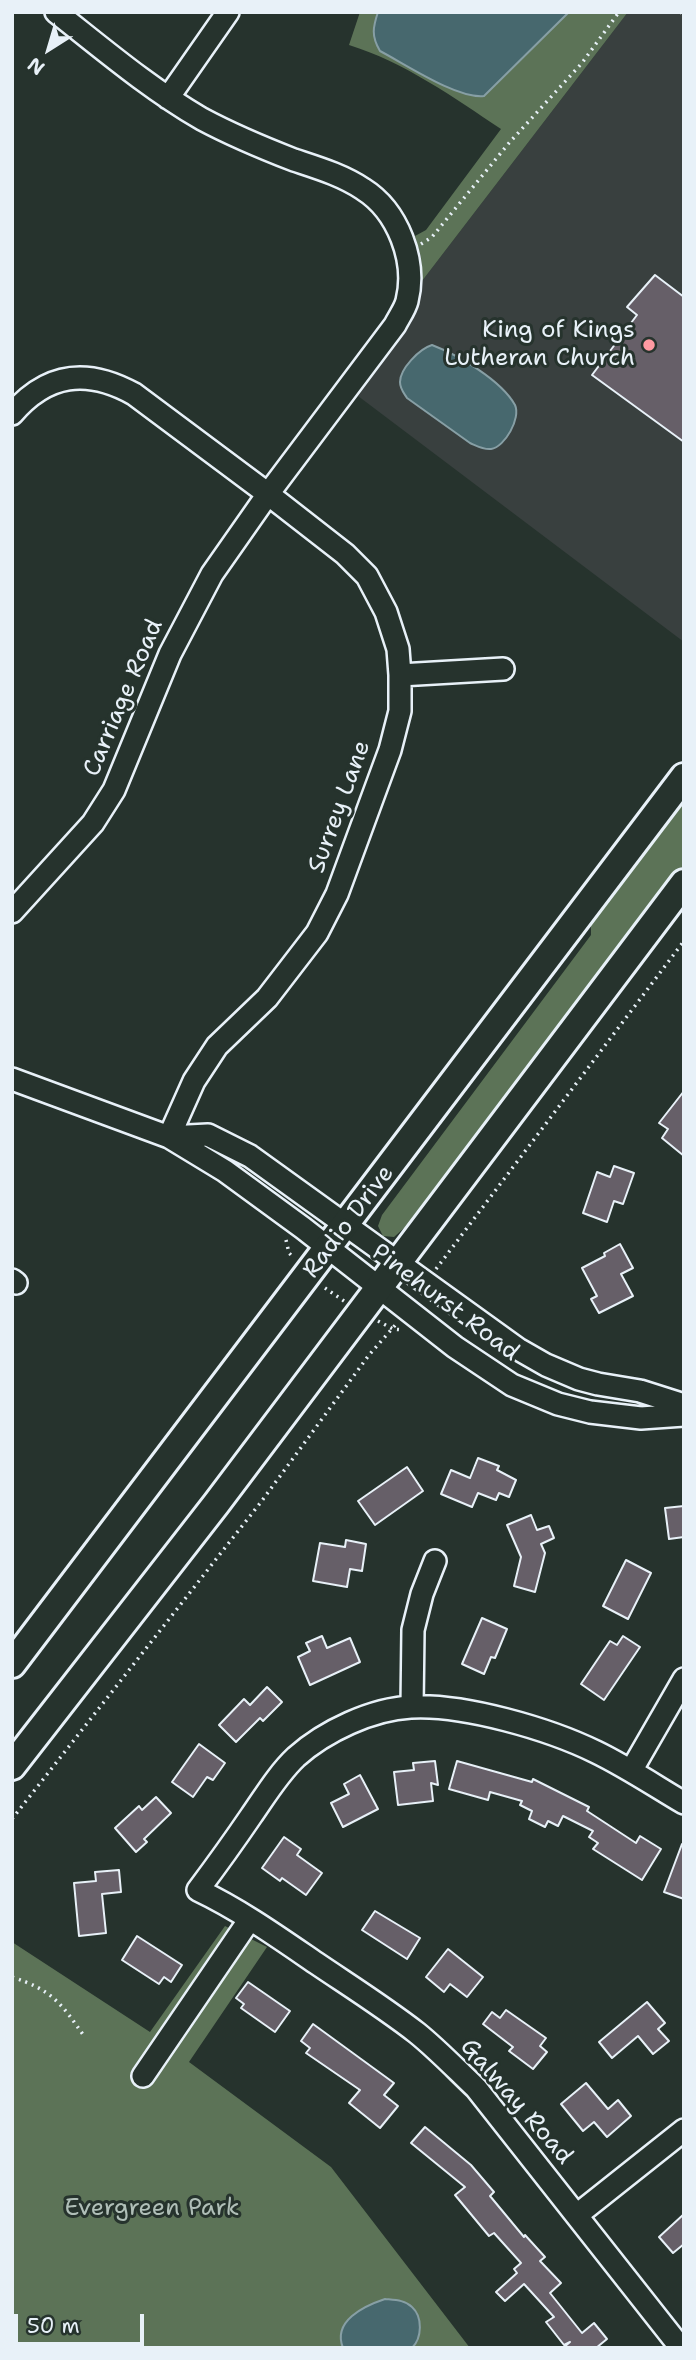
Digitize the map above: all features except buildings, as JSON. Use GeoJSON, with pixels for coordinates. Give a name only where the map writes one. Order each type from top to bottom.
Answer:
{"type":"FeatureCollection","features":[{"type":"Feature","properties":{"kind":"main road","name":"Radio Drive"},"geometry":{"type":"LineString","coordinates":[[12,1664],[684,778]]}},
{"type":"Feature","properties":{"kind":"main road"},"geometry":{"type":"LineString","coordinates":[[12,1766],[168,1568],[684,883]]}},
{"type":"Feature","properties":{"kind":"street","name":"Carriage Road"},"geometry":{"type":"LineString","coordinates":[[12,912],[93,823],[114,790],[170,653],[212,574],[395,324],[407,300],[409,284],[407,250],[398,229],[384,208],[365,190],[341,177],[229,133],[168,98],[55,12]]}},
{"type":"Feature","properties":{"kind":"street"},"geometry":{"type":"LineString","coordinates":[[168,98],[228,12]]}},
{"type":"Feature","properties":{"kind":"street","name":"Surrey Lane"},"geometry":{"type":"LineString","coordinates":[[12,414],[31,394],[49,383],[71,378],[96,378],[134,394],[345,554],[367,576],[386,612],[398,649],[400,711],[390,750],[337,894],[317,933],[267,998],[217,1046],[194,1081],[169,1137]]}},
{"type":"Feature","properties":{"kind":"street"},"geometry":{"type":"LineString","coordinates":[[400,675],[503,669]]}},
{"type":"Feature","properties":{"kind":"street","name":"Pinehurst Road"},"geometry":{"type":"LineString","coordinates":[[12,1079],[169,1137],[238,1180],[477,1363],[512,1385],[572,1408],[640,1418],[684,1415]]}},
{"type":"Feature","properties":{"kind":"street","name":"Pinehurst Road"},"geometry":{"type":"LineString","coordinates":[[169,1137],[208,1135],[265,1166],[518,1349],[547,1366],[598,1384],[640,1391],[684,1405]]}},
{"type":"Feature","properties":{"kind":"street"},"geometry":{"type":"LineString","coordinates":[[435,1561],[422,1594],[413,1630],[412,1707],[457,1710],[509,1721],[596,1751],[684,1803]]}},
{"type":"Feature","properties":{"kind":"street"},"geometry":{"type":"LineString","coordinates":[[631,1771],[684,1679]]}},
{"type":"Feature","properties":{"kind":"street","name":"Galway Road"},"geometry":{"type":"LineString","coordinates":[[412,1707],[366,1715],[331,1733],[297,1757],[273,1784],[198,1890],[224,1902],[375,2003],[419,2034],[443,2056],[476,2088],[681,2348]]}},
{"type":"Feature","properties":{"kind":"street"},"geometry":{"type":"LineString","coordinates":[[143,2076],[250,1919]]}},
{"type":"Feature","properties":{"kind":"street"},"geometry":{"type":"LineString","coordinates":[[577,2215],[684,2130]]}},
{"type":"Feature","properties":{"kind":"path"},"geometry":{"type":"LineString","coordinates":[[422,243],[432,237],[509,143],[582,63],[619,12]]}},
{"type":"Feature","properties":{"kind":"path"},"geometry":{"type":"LineString","coordinates":[[441,1263],[684,941]]}},
{"type":"Feature","properties":{"kind":"path"},"geometry":{"type":"LineString","coordinates":[[12,1819],[261,1502],[369,1355],[393,1329],[328,1292],[289,1252],[282,1233]]}},
{"type":"Feature","properties":{"kind":"path"},"geometry":{"type":"LineString","coordinates":[[12,1977],[51,1994],[84,2036]]}},
{"type":"Feature","properties":{"kind":"shaded area"},"geometry":{"type":"Polygon","coordinates":[[[628,12],[684,12],[684,642],[358,396],[411,323],[418,306],[422,281],[628,12]]]}},
{"type":"Feature","properties":{"kind":"green space"},"geometry":{"type":"Polygon","coordinates":[[[360,12],[628,12],[422,281],[421,257],[415,236],[426,230],[501,129],[409,71],[349,45],[360,12]]]}},
{"type":"Feature","properties":{"kind":"green space"},"geometry":{"type":"Polygon","coordinates":[[[684,801],[684,864],[419,1215],[394,1237],[383,1236],[378,1226],[382,1215],[591,935],[591,925],[684,801]]]}},
{"type":"Feature","properties":{"kind":"green space","name":"Evergreen Park"},"geometry":{"type":"Polygon","coordinates":[[[225,1926],[267,1947],[189,2062],[331,2167],[470,2348],[12,2348],[12,1942],[150,2032],[225,1926]]]}},
{"type":"Feature","properties":{"kind":"water"},"geometry":{"type":"Polygon","coordinates":[[[378,12],[569,12],[484,96],[446,87],[380,51],[374,32],[378,12]]]}},
{"type":"Feature","properties":{"kind":"water"},"geometry":{"type":"Polygon","coordinates":[[[432,345],[478,369],[500,386],[515,405],[514,424],[502,443],[486,449],[470,443],[403,393],[400,382],[403,371],[416,355],[432,345]]]}},
{"type":"Feature","properties":{"kind":"water"},"geometry":{"type":"Polygon","coordinates":[[[385,2299],[406,2303],[416,2311],[420,2328],[418,2339],[412,2348],[343,2348],[341,2338],[346,2322],[360,2310],[385,2299]]]}},
{"type":"Feature","properties":{"kind":"place","name":"King of Kings Lutheran Church"},"geometry":{"type":"Point","coordinates":[649,345]}}]}
